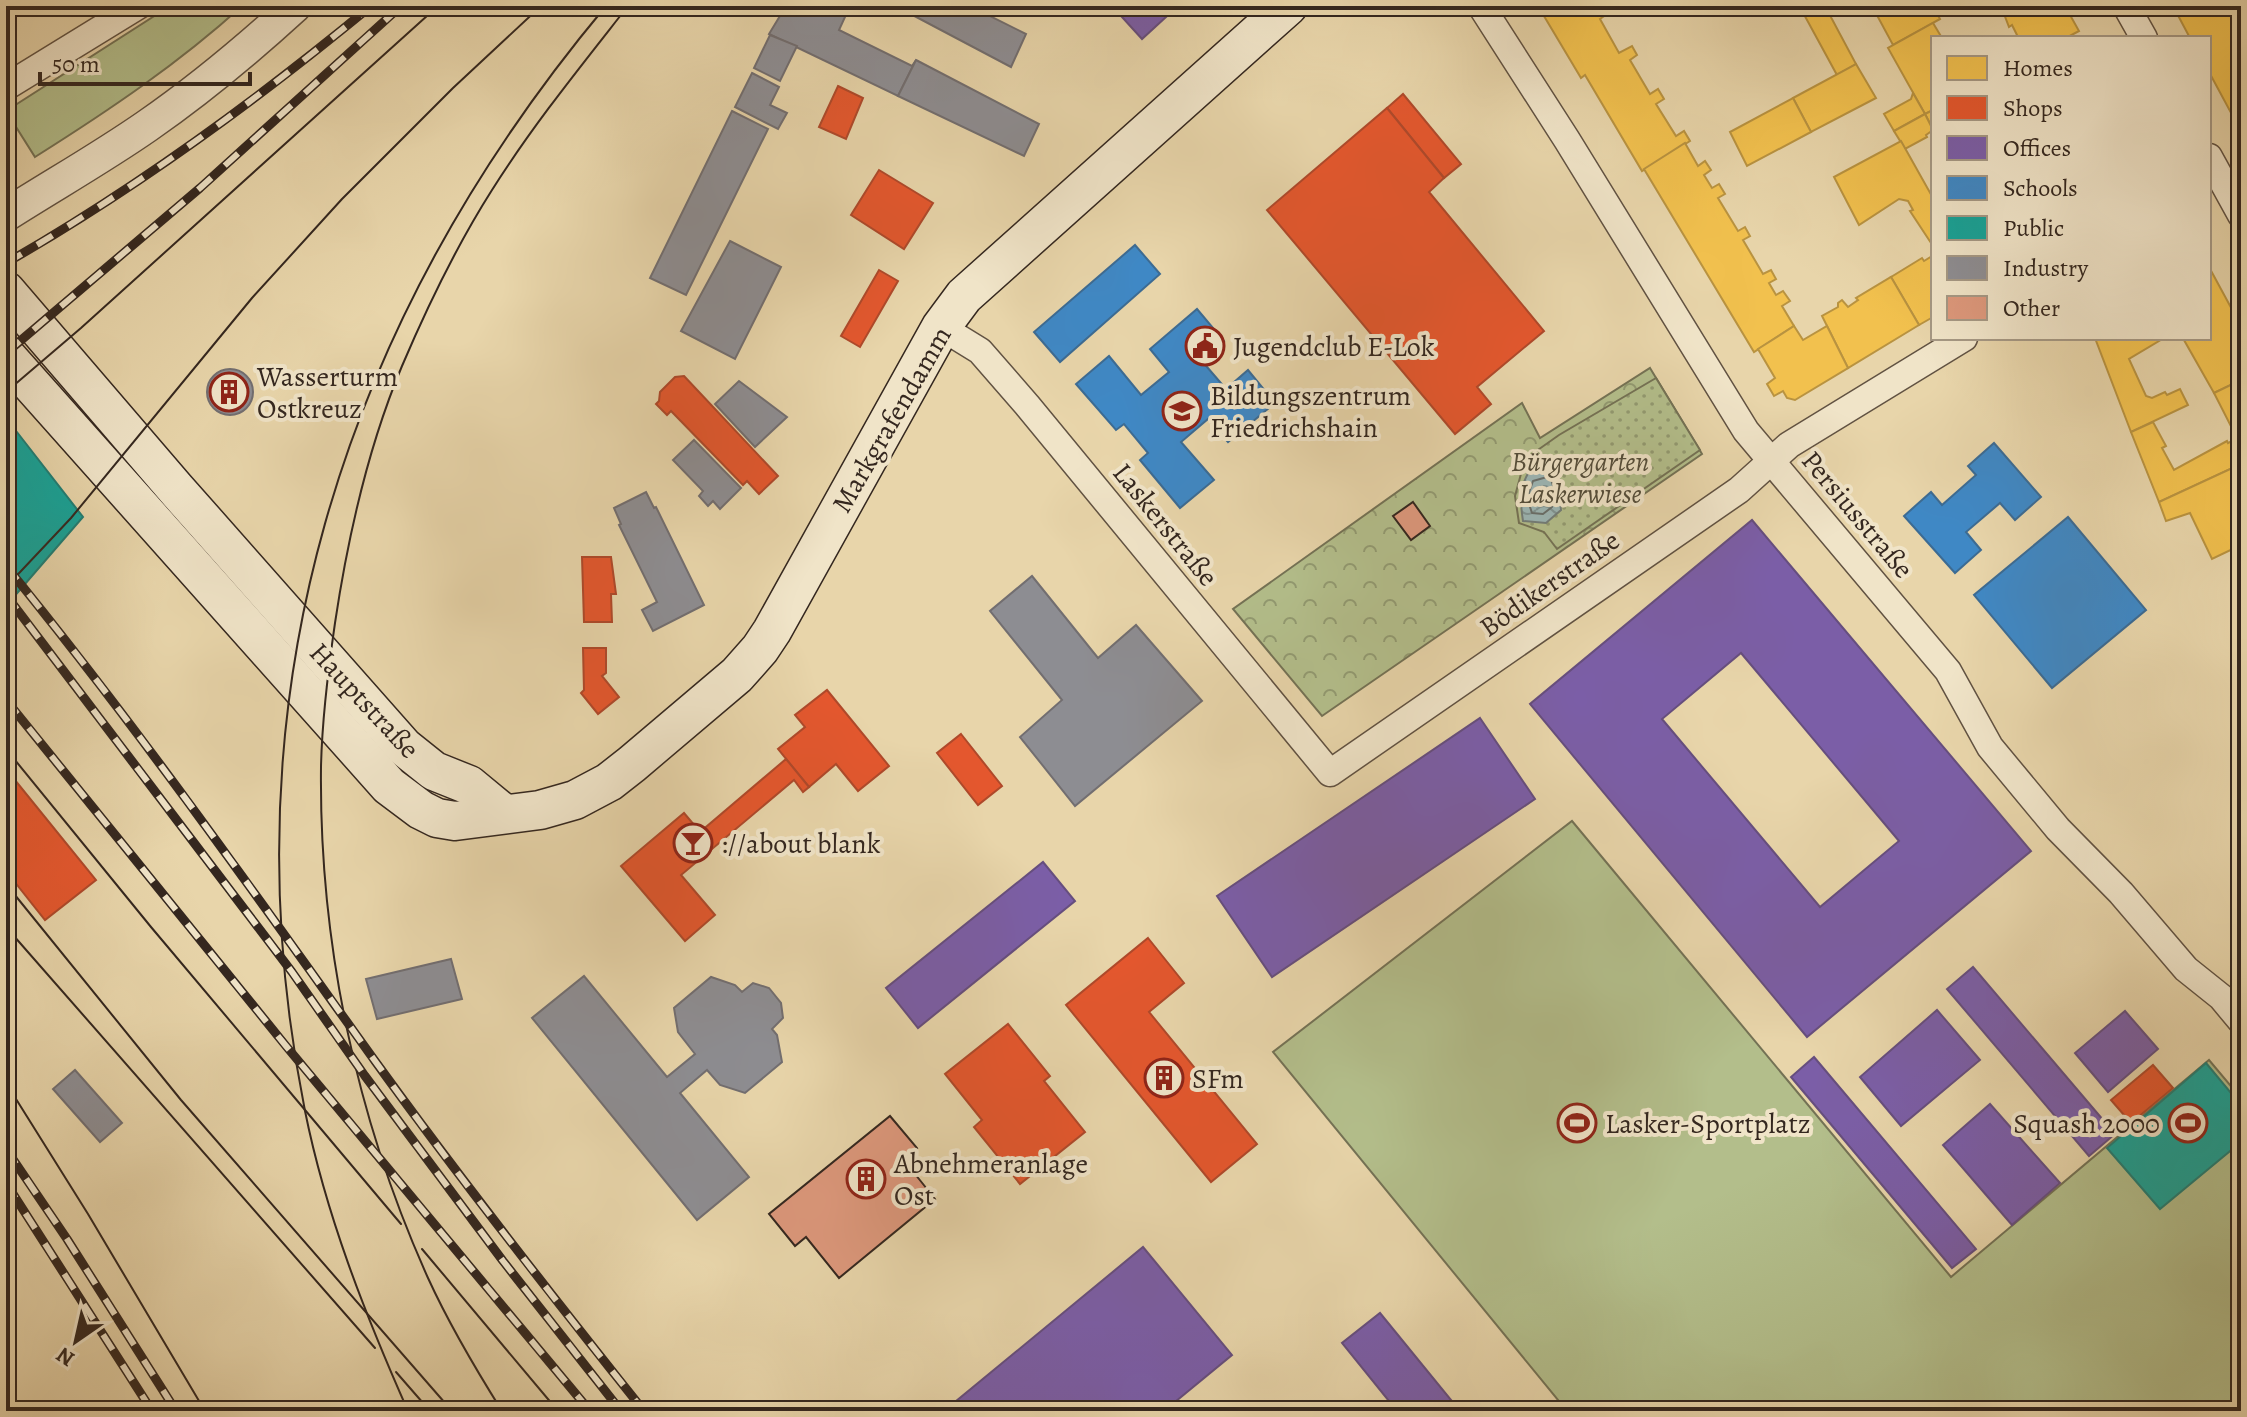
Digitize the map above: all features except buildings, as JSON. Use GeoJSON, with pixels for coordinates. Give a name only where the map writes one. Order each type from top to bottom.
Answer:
{"type":"FeatureCollection","features":[{"type":"Feature","properties":{"kind":"main road","name":"Markgrafendamm"},"geometry":{"type":"LineString","coordinates":[[503,813],[559,805],[609,782],[749,663],[772,631],[941,327],[974,286],[1288,6]]}},
{"type":"Feature","properties":{"kind":"main road","name":"Hauptstraße"},"geometry":{"type":"LineString","coordinates":[[6,291],[404,747],[434,771],[469,785],[503,813]]}},
{"type":"Feature","properties":{"kind":"main road","name":"Hauptstraße"},"geometry":{"type":"LineString","coordinates":[[6,356],[389,786],[437,818],[455,821],[503,813]]}},
{"type":"Feature","properties":{"kind":"street"},"geometry":{"type":"LineString","coordinates":[[6,87],[138,6]]}},
{"type":"Feature","properties":{"kind":"street"},"geometry":{"type":"LineString","coordinates":[[6,215],[157,119],[226,66],[295,6]]}},
{"type":"Feature","properties":{"kind":"street","name":"Persiusstraße"},"geometry":{"type":"LineString","coordinates":[[1481,6],[1575,152],[1746,431],[1948,671],[1990,747],[2058,829],[2121,893],[2186,969],[2221,997],[2241,1021]]}},
{"type":"Feature","properties":{"kind":"street"},"geometry":{"type":"LineString","coordinates":[[2126,6],[2143,36]]}},
{"type":"Feature","properties":{"kind":"street"},"geometry":{"type":"LineString","coordinates":[[2211,160],[2241,215]]}},
{"type":"Feature","properties":{"kind":"street","name":"Laskerstraße"},"geometry":{"type":"LineString","coordinates":[[941,327],[980,351],[1330,773]]}},
{"type":"Feature","properties":{"kind":"street","name":"Bödikerstraße"},"geometry":{"type":"LineString","coordinates":[[1330,773],[1739,490],[1789,445],[1961,340]]}},
{"type":"Feature","properties":{"kind":"green space"},"geometry":{"type":"Polygon","coordinates":[[[170,6],[242,6],[142,86],[35,157],[6,111],[170,6]]]}},
{"type":"Feature","properties":{"kind":"green space"},"geometry":{"type":"Polygon","coordinates":[[[1650,368],[1702,454],[1322,716],[1233,609],[1522,403],[1540,438],[1650,368]]]}},
{"type":"Feature","properties":{"kind":"green space","name":"Bürgergarten Laskerwiese"},"geometry":{"type":"Polygon","coordinates":[[[1656,378],[1700,450],[1557,549],[1544,532],[1519,523],[1515,496],[1525,459],[1559,435],[1656,378]]]}},
{"type":"Feature","properties":{"kind":"green space","name":"Lasker-Sportplatz"},"geometry":{"type":"Polygon","coordinates":[[[1572,821],[1951,1277],[2209,1060],[2241,1098],[2241,1411],[1567,1411],[1273,1052],[1572,821]]]}},
{"type":"Feature","properties":{"kind":"water"},"geometry":{"type":"Polygon","coordinates":[[[1555,467],[1563,489],[1561,510],[1546,523],[1523,521],[1521,495],[1530,470],[1555,467]]]}},
{"type":"Feature","properties":{"kind":"tram line"},"geometry":{"type":"LineString","coordinates":[[6,392],[438,6]]}},
{"type":"Feature","properties":{"kind":"tram line"},"geometry":{"type":"LineString","coordinates":[[6,587],[71,518],[252,298],[342,199],[453,88],[541,6]]}},
{"type":"Feature","properties":{"kind":"tram line"},"geometry":{"type":"LineString","coordinates":[[408,1411],[348,1264],[324,1188],[305,1111],[283,959],[280,810],[294,665],[325,524],[372,387],[435,255],[513,128],[606,6]]}},
{"type":"Feature","properties":{"kind":"tram line"},"geometry":{"type":"LineString","coordinates":[[502,1411],[463,1346],[428,1278],[403,1217],[362,1092],[335,963],[327,898],[322,833],[324,713],[335,623],[353,525],[369,460],[402,366],[444,276],[492,190],[541,119],[628,6]]}},
{"type":"Feature","properties":{"kind":"tram line"},"geometry":{"type":"LineString","coordinates":[[6,749],[401,1224]]}},
{"type":"Feature","properties":{"kind":"tram line"},"geometry":{"type":"LineString","coordinates":[[6,884],[181,1100],[452,1411]]}},
{"type":"Feature","properties":{"kind":"tram line"},"geometry":{"type":"LineString","coordinates":[[6,927],[375,1348]]}},
{"type":"Feature","properties":{"kind":"tram line"},"geometry":{"type":"LineString","coordinates":[[6,1083],[205,1411]]}},
{"type":"Feature","properties":{"kind":"tram line"},"geometry":{"type":"LineString","coordinates":[[422,1249],[558,1411]]}},
{"type":"Feature","properties":{"kind":"tram line"},"geometry":{"type":"LineString","coordinates":[[396,1372],[430,1411]]}},
{"type":"Feature","properties":{"kind":"railway"},"geometry":{"type":"LineString","coordinates":[[6,263],[101,205],[194,142],[284,76],[371,6]]}},
{"type":"Feature","properties":{"kind":"railway"},"geometry":{"type":"LineString","coordinates":[[6,353],[200,188],[401,6]]}},
{"type":"Feature","properties":{"kind":"railway"},"geometry":{"type":"LineString","coordinates":[[6,566],[148,748],[440,1150],[644,1411]]}},
{"type":"Feature","properties":{"kind":"railway"},"geometry":{"type":"LineString","coordinates":[[6,595],[292,972],[503,1261],[621,1411]]}},
{"type":"Feature","properties":{"kind":"railway"},"geometry":{"type":"LineString","coordinates":[[6,700],[286,1046],[590,1411]]}},
{"type":"Feature","properties":{"kind":"railway"},"geometry":{"type":"LineString","coordinates":[[6,1149],[176,1411]]}},
{"type":"Feature","properties":{"kind":"railway"},"geometry":{"type":"LineString","coordinates":[[6,1183],[152,1411]]}},
{"type":"Feature","properties":{"kind":"place","name":"Jugendclub E-Lok"},"geometry":{"type":"Point","coordinates":[1205,346]}},
{"type":"Feature","properties":{"kind":"place","name":"Wasserturm Ostkreuz"},"geometry":{"type":"Point","coordinates":[229,392]}},
{"type":"Feature","properties":{"kind":"place","name":"Bildungszentrum Friedrichshain"},"geometry":{"type":"Point","coordinates":[1182,411]}},
{"type":"Feature","properties":{"kind":"place","name":"://about blank"},"geometry":{"type":"Point","coordinates":[693,843]}},
{"type":"Feature","properties":{"kind":"place","name":"SFm"},"geometry":{"type":"Point","coordinates":[1164,1078]}},
{"type":"Feature","properties":{"kind":"place","name":"Lasker-Sportplatz"},"geometry":{"type":"Point","coordinates":[1577,1123]}},
{"type":"Feature","properties":{"kind":"place","name":"Squash 2000"},"geometry":{"type":"Point","coordinates":[2188,1123]}},
{"type":"Feature","properties":{"kind":"place","name":"Abnehmeranlage Ost"},"geometry":{"type":"Point","coordinates":[866,1179]}}]}
